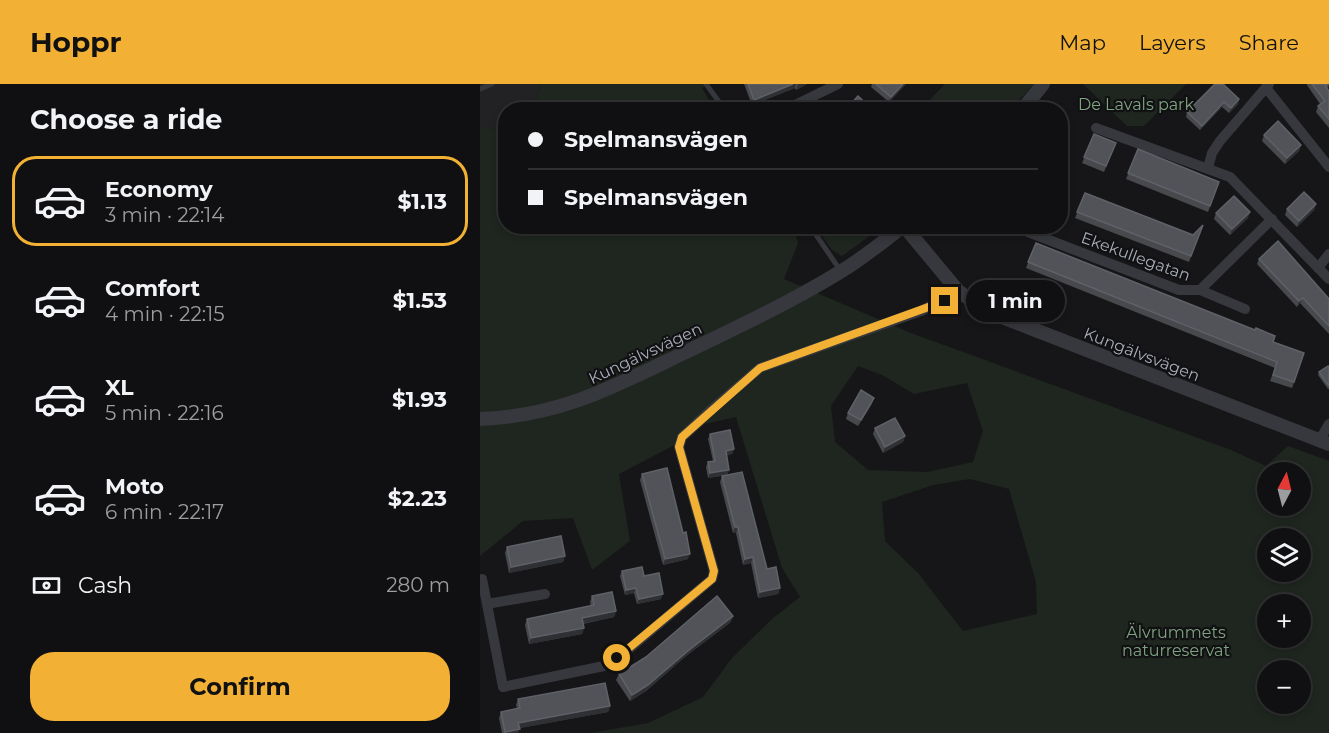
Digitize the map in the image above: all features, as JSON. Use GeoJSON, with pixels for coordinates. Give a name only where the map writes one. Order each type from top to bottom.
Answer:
{"type":"FeatureCollection","features":[{"type":"Feature","properties":{"kind":"street"},"geometry":{"type":"LineString","coordinates":[[801,102],[838,84]]}},
{"type":"Feature","properties":{"kind":"street"},"geometry":{"type":"LineString","coordinates":[[1028,102],[1043,84]]}},
{"type":"Feature","properties":{"kind":"street"},"geometry":{"type":"LineString","coordinates":[[1208,168],[1220,141],[1268,86],[1329,167]]}},
{"type":"Feature","properties":{"kind":"street"},"geometry":{"type":"LineString","coordinates":[[1096,128],[1230,177],[1329,279]]}},
{"type":"Feature","properties":{"kind":"street","name":"Ekekullegatan"},"geometry":{"type":"LineString","coordinates":[[1200,290],[1272,219]]}},
{"type":"Feature","properties":{"kind":"street","name":"Kungälvsvägen"},"geometry":{"type":"LineString","coordinates":[[480,419],[514,418],[567,406],[602,393],[721,335],[841,272],[893,234]]}},
{"type":"Feature","properties":{"kind":"street","name":"Kungälvsvägen"},"geometry":{"type":"LineString","coordinates":[[911,234],[958,291],[989,312],[1324,443]]}},
{"type":"Feature","properties":{"kind":"street","name":"Ekekullegatan"},"geometry":{"type":"LineString","coordinates":[[1033,234],[1179,290],[1200,290],[1245,309]]}},
{"type":"Feature","properties":{"kind":"street"},"geometry":{"type":"LineString","coordinates":[[1318,268],[1329,254]]}},
{"type":"Feature","properties":{"kind":"street"},"geometry":{"type":"LineString","coordinates":[[482,579],[503,687],[604,666],[629,649],[712,579],[714,571],[679,447],[682,437],[760,368],[921,312],[945,301],[958,291]]}},
{"type":"Feature","properties":{"kind":"street"},"geometry":{"type":"LineString","coordinates":[[1324,443],[1329,424]]}},
{"type":"Feature","properties":{"kind":"street"},"geometry":{"type":"LineString","coordinates":[[487,604],[545,594]]}},
{"type":"Feature","properties":{"kind":"lane"},"geometry":{"type":"LineString","coordinates":[[480,89],[492,84]]}},
{"type":"Feature","properties":{"kind":"lane"},"geometry":{"type":"LineString","coordinates":[[706,84],[719,102]]}},
{"type":"Feature","properties":{"kind":"lane"},"geometry":{"type":"LineString","coordinates":[[815,234],[841,272]]}},
{"type":"Feature","properties":{"kind":"shaded area"},"geometry":{"type":"Polygon","coordinates":[[[480,84],[541,84],[535,102],[498,102],[498,131],[480,127],[480,84]]]}},
{"type":"Feature","properties":{"kind":"green space"},"geometry":{"type":"Polygon","coordinates":[[[541,84],[711,84],[702,88],[710,102],[535,102],[541,84]]]}},
{"type":"Feature","properties":{"kind":"green space"},"geometry":{"type":"Polygon","coordinates":[[[945,84],[1034,84],[1017,102],[928,102],[945,84]]]}},
{"type":"Feature","properties":{"kind":"green space","name":"De Lavals park"},"geometry":{"type":"Polygon","coordinates":[[[1083,84],[1186,84],[1144,126],[1127,126],[1083,84]]]}},
{"type":"Feature","properties":{"kind":"green space","name":"Älvrummets naturreservat"},"geometry":{"type":"Polygon","coordinates":[[[480,127],[498,131],[498,234],[795,234],[798,243],[784,279],[911,333],[1231,450],[1257,462],[1257,516],[1311,516],[1311,462],[1270,462],[1288,446],[1329,461],[1329,733],[590,733],[648,723],[703,697],[732,658],[772,619],[800,597],[782,568],[736,417],[705,424],[690,437],[619,474],[630,541],[592,570],[573,518],[523,521],[480,556],[480,127]],[[858,366],[831,406],[835,442],[868,470],[927,472],[973,462],[983,431],[967,383],[914,394],[882,375],[858,366]],[[970,479],[933,485],[882,502],[885,541],[918,573],[963,631],[1037,614],[1036,582],[1009,489],[970,479]]]}},
{"type":"Feature","properties":{"kind":"green space"},"geometry":{"type":"Polygon","coordinates":[[[821,234],[872,234],[842,256],[832,250],[821,234]]]}},
{"type":"Feature","properties":{"kind":"building"},"geometry":{"type":"Polygon","coordinates":[[[748,84],[793,84],[754,100],[748,84]]]}},
{"type":"Feature","properties":{"kind":"building"},"geometry":{"type":"Polygon","coordinates":[[[876,84],[903,84],[891,97],[876,84]]]}},
{"type":"Feature","properties":{"kind":"building"},"geometry":{"type":"Polygon","coordinates":[[[1215,84],[1223,84],[1239,99],[1231,108],[1224,102],[1202,126],[1187,112],[1215,84]]]}},
{"type":"Feature","properties":{"kind":"building"},"geometry":{"type":"Polygon","coordinates":[[[1312,84],[1328,84],[1325,86],[1329,91],[1329,119],[1318,106],[1325,101],[1312,84]]]}},
{"type":"Feature","properties":{"kind":"building"},"geometry":{"type":"Polygon","coordinates":[[[858,96],[864,102],[852,102],[858,96]]]}},
{"type":"Feature","properties":{"kind":"building"},"geometry":{"type":"Polygon","coordinates":[[[1278,121],[1301,145],[1287,158],[1264,135],[1278,121]]]}},
{"type":"Feature","properties":{"kind":"building"},"geometry":{"type":"Polygon","coordinates":[[[1094,134],[1116,143],[1106,166],[1084,157],[1094,134]]]}},
{"type":"Feature","properties":{"kind":"building"},"geometry":{"type":"Polygon","coordinates":[[[1138,149],[1219,182],[1210,206],[1128,173],[1138,149]]]}},
{"type":"Feature","properties":{"kind":"building"},"geometry":{"type":"Polygon","coordinates":[[[1304,192],[1316,204],[1299,221],[1287,209],[1304,192]]]}},
{"type":"Feature","properties":{"kind":"building"},"geometry":{"type":"Polygon","coordinates":[[[1085,193],[1193,235],[1203,225],[1191,256],[1077,212],[1085,193]]]}},
{"type":"Feature","properties":{"kind":"building"},"geometry":{"type":"Polygon","coordinates":[[[1234,196],[1250,212],[1232,229],[1216,213],[1234,196]]]}},
{"type":"Feature","properties":{"kind":"building"},"geometry":{"type":"Polygon","coordinates":[[[1278,241],[1329,299],[1329,326],[1303,298],[1299,301],[1259,259],[1278,241]]]}},
{"type":"Feature","properties":{"kind":"building"},"geometry":{"type":"Polygon","coordinates":[[[1036,243],[1275,336],[1273,342],[1304,353],[1294,382],[1273,375],[1277,362],[1028,262],[1036,243]]]}},
{"type":"Feature","properties":{"kind":"building"},"geometry":{"type":"Polygon","coordinates":[[[1329,366],[1329,386],[1319,372],[1329,366]]]}},
{"type":"Feature","properties":{"kind":"building"},"geometry":{"type":"Polygon","coordinates":[[[861,390],[874,398],[861,420],[848,413],[861,390]]]}},
{"type":"Feature","properties":{"kind":"building"},"geometry":{"type":"Polygon","coordinates":[[[895,418],[905,436],[885,447],[875,428],[895,418]]]}},
{"type":"Feature","properties":{"kind":"building"},"geometry":{"type":"Polygon","coordinates":[[[730,430],[734,449],[726,451],[729,470],[710,473],[708,462],[715,461],[710,434],[730,430]]]}},
{"type":"Feature","properties":{"kind":"building"},"geometry":{"type":"Polygon","coordinates":[[[667,468],[683,533],[686,532],[690,554],[665,559],[642,474],[667,468]]]}},
{"type":"Feature","properties":{"kind":"building"},"geometry":{"type":"Polygon","coordinates":[[[742,472],[767,569],[776,567],[780,588],[760,592],[753,557],[745,559],[722,476],[742,472]]]}},
{"type":"Feature","properties":{"kind":"building"},"geometry":{"type":"Polygon","coordinates":[[[561,536],[565,556],[511,567],[507,547],[561,536]]]}},
{"type":"Feature","properties":{"kind":"building"},"geometry":{"type":"Polygon","coordinates":[[[642,567],[644,576],[659,573],[663,594],[639,599],[636,588],[626,590],[622,571],[642,567]]]}},
{"type":"Feature","properties":{"kind":"building"},"geometry":{"type":"Polygon","coordinates":[[[612,592],[616,611],[582,618],[584,628],[531,638],[527,619],[594,605],[592,596],[612,592]]]}},
{"type":"Feature","properties":{"kind":"building"},"geometry":{"type":"Polygon","coordinates":[[[717,596],[733,616],[648,685],[632,695],[619,674],[646,657],[717,596]]]}},
{"type":"Feature","properties":{"kind":"building"},"geometry":{"type":"Polygon","coordinates":[[[605,683],[610,706],[518,723],[520,729],[505,732],[501,712],[520,708],[518,699],[605,683]]]}},
{"type":"Feature","properties":{"kind":"route"},"geometry":{"type":"LineString","coordinates":[[617,658],[712,579],[714,571],[679,447],[682,437],[760,368],[921,312],[945,301]]}}]}
